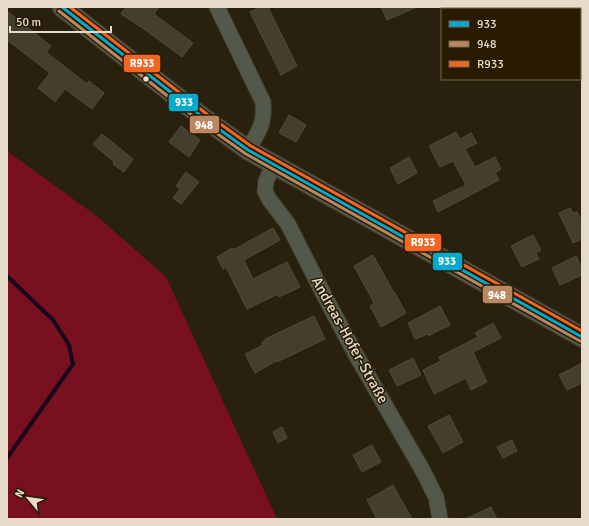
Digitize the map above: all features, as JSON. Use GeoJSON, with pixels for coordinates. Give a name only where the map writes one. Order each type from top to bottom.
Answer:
{"type":"FeatureCollection","features":[{"type":"Feature","properties":{"kind":"street"},"geometry":{"type":"LineString","coordinates":[[62,7],[205,119],[248,150],[582,337]]}},
{"type":"Feature","properties":{"kind":"street"},"geometry":{"type":"LineString","coordinates":[[217,7],[263,102],[263,124],[248,150]]}},
{"type":"Feature","properties":{"kind":"street","name":"Andreas-Hofer-Straße"},"geometry":{"type":"LineString","coordinates":[[274,164],[266,181],[265,191],[269,199],[288,224],[356,355],[423,471],[436,497],[440,519]]}},
{"type":"Feature","properties":{"kind":"shaded area"},"geometry":{"type":"Polygon","coordinates":[[[7,151],[98,217],[166,277],[277,519],[7,519],[7,151]]]}},
{"type":"Feature","properties":{"kind":"building"},"geometry":{"type":"Polygon","coordinates":[[[126,7],[159,7],[154,14],[193,43],[182,57],[121,14],[126,7]]]}},
{"type":"Feature","properties":{"kind":"building"},"geometry":{"type":"Polygon","coordinates":[[[260,7],[268,7],[297,66],[281,75],[250,12],[260,7]]]}},
{"type":"Feature","properties":{"kind":"building"},"geometry":{"type":"Polygon","coordinates":[[[381,7],[417,7],[387,20],[381,7]]]}},
{"type":"Feature","properties":{"kind":"building"},"geometry":{"type":"Polygon","coordinates":[[[7,11],[51,46],[46,52],[87,84],[89,81],[104,93],[92,109],[65,89],[55,102],[38,88],[50,73],[7,40],[7,11]]]}},
{"type":"Feature","properties":{"kind":"building"},"geometry":{"type":"Polygon","coordinates":[[[289,115],[306,125],[296,142],[279,133],[289,115]]]}},
{"type":"Feature","properties":{"kind":"building"},"geometry":{"type":"Polygon","coordinates":[[[181,126],[200,140],[189,157],[169,142],[181,126]]]}},
{"type":"Feature","properties":{"kind":"building"},"geometry":{"type":"Polygon","coordinates":[[[456,132],[460,139],[471,133],[477,143],[465,149],[475,167],[495,157],[501,169],[495,173],[499,180],[438,212],[433,201],[466,185],[453,161],[440,167],[429,146],[456,132]]]}},
{"type":"Feature","properties":{"kind":"building"},"geometry":{"type":"Polygon","coordinates":[[[102,134],[133,159],[124,172],[113,164],[114,162],[93,144],[102,134]]]}},
{"type":"Feature","properties":{"kind":"building"},"geometry":{"type":"Polygon","coordinates":[[[409,157],[417,173],[398,184],[390,168],[409,157]]]}},
{"type":"Feature","properties":{"kind":"building"},"geometry":{"type":"Polygon","coordinates":[[[186,172],[199,182],[181,204],[173,198],[180,189],[176,186],[186,172]]]}},
{"type":"Feature","properties":{"kind":"building"},"geometry":{"type":"Polygon","coordinates":[[[570,208],[573,213],[577,212],[582,222],[582,239],[573,243],[559,213],[570,208]]]}},
{"type":"Feature","properties":{"kind":"building"},"geometry":{"type":"Polygon","coordinates":[[[273,228],[280,240],[244,260],[253,279],[287,262],[300,287],[279,297],[278,294],[247,309],[226,267],[223,269],[217,257],[273,228]]]}},
{"type":"Feature","properties":{"kind":"building"},"geometry":{"type":"Polygon","coordinates":[[[533,235],[541,250],[536,253],[539,259],[522,267],[511,246],[533,235]]]}},
{"type":"Feature","properties":{"kind":"building"},"geometry":{"type":"Polygon","coordinates":[[[373,255],[406,313],[381,327],[370,306],[374,303],[354,266],[373,255]]]}},
{"type":"Feature","properties":{"kind":"building"},"geometry":{"type":"Polygon","coordinates":[[[576,256],[582,268],[582,275],[560,285],[552,268],[576,256]]]}},
{"type":"Feature","properties":{"kind":"building"},"geometry":{"type":"Polygon","coordinates":[[[440,306],[450,325],[428,336],[428,334],[415,339],[408,323],[440,306]]]}},
{"type":"Feature","properties":{"kind":"building"},"geometry":{"type":"Polygon","coordinates":[[[314,316],[325,339],[277,362],[276,361],[255,373],[245,354],[263,345],[262,342],[266,340],[265,339],[314,316]]]}},
{"type":"Feature","properties":{"kind":"building"},"geometry":{"type":"Polygon","coordinates":[[[493,323],[501,338],[473,352],[487,382],[471,390],[466,378],[434,394],[423,370],[441,361],[439,357],[478,337],[475,333],[493,323]]]}},
{"type":"Feature","properties":{"kind":"building"},"geometry":{"type":"Polygon","coordinates":[[[413,358],[421,375],[397,386],[389,370],[413,358]]]}},
{"type":"Feature","properties":{"kind":"building"},"geometry":{"type":"Polygon","coordinates":[[[582,363],[582,383],[567,390],[559,375],[582,363]]]}},
{"type":"Feature","properties":{"kind":"building"},"geometry":{"type":"Polygon","coordinates":[[[449,415],[463,442],[443,453],[428,426],[449,415]]]}},
{"type":"Feature","properties":{"kind":"building"},"geometry":{"type":"Polygon","coordinates":[[[282,427],[287,438],[278,443],[273,432],[282,427]]]}},
{"type":"Feature","properties":{"kind":"building"},"geometry":{"type":"Polygon","coordinates":[[[512,440],[517,451],[503,458],[497,447],[512,440]]]}},
{"type":"Feature","properties":{"kind":"building"},"geometry":{"type":"Polygon","coordinates":[[[372,445],[381,462],[362,472],[353,455],[372,445]]]}},
{"type":"Feature","properties":{"kind":"building"},"geometry":{"type":"Polygon","coordinates":[[[393,485],[412,519],[377,519],[367,500],[393,485]]]}},
{"type":"Feature","properties":{"kind":"building"},"geometry":{"type":"Polygon","coordinates":[[[491,507],[497,519],[465,519],[491,507]]]}},
{"type":"Feature","properties":{"kind":"waterway"},"geometry":{"type":"LineString","coordinates":[[7,276],[53,320],[69,345],[73,364],[7,458]]}},
{"type":"Feature","properties":{"kind":"transit line","name":"933"},"geometry":{"type":"LineString","coordinates":[[62,7],[205,119],[248,150],[582,337]]}},
{"type":"Feature","properties":{"kind":"transit line","name":"R933"},"geometry":{"type":"LineString","coordinates":[[70,7],[208,115],[251,146],[582,331]]}},
{"type":"Feature","properties":{"kind":"transit line","name":"948"},"geometry":{"type":"LineString","coordinates":[[59,11],[202,123],[246,154],[580,341]]}}]}
